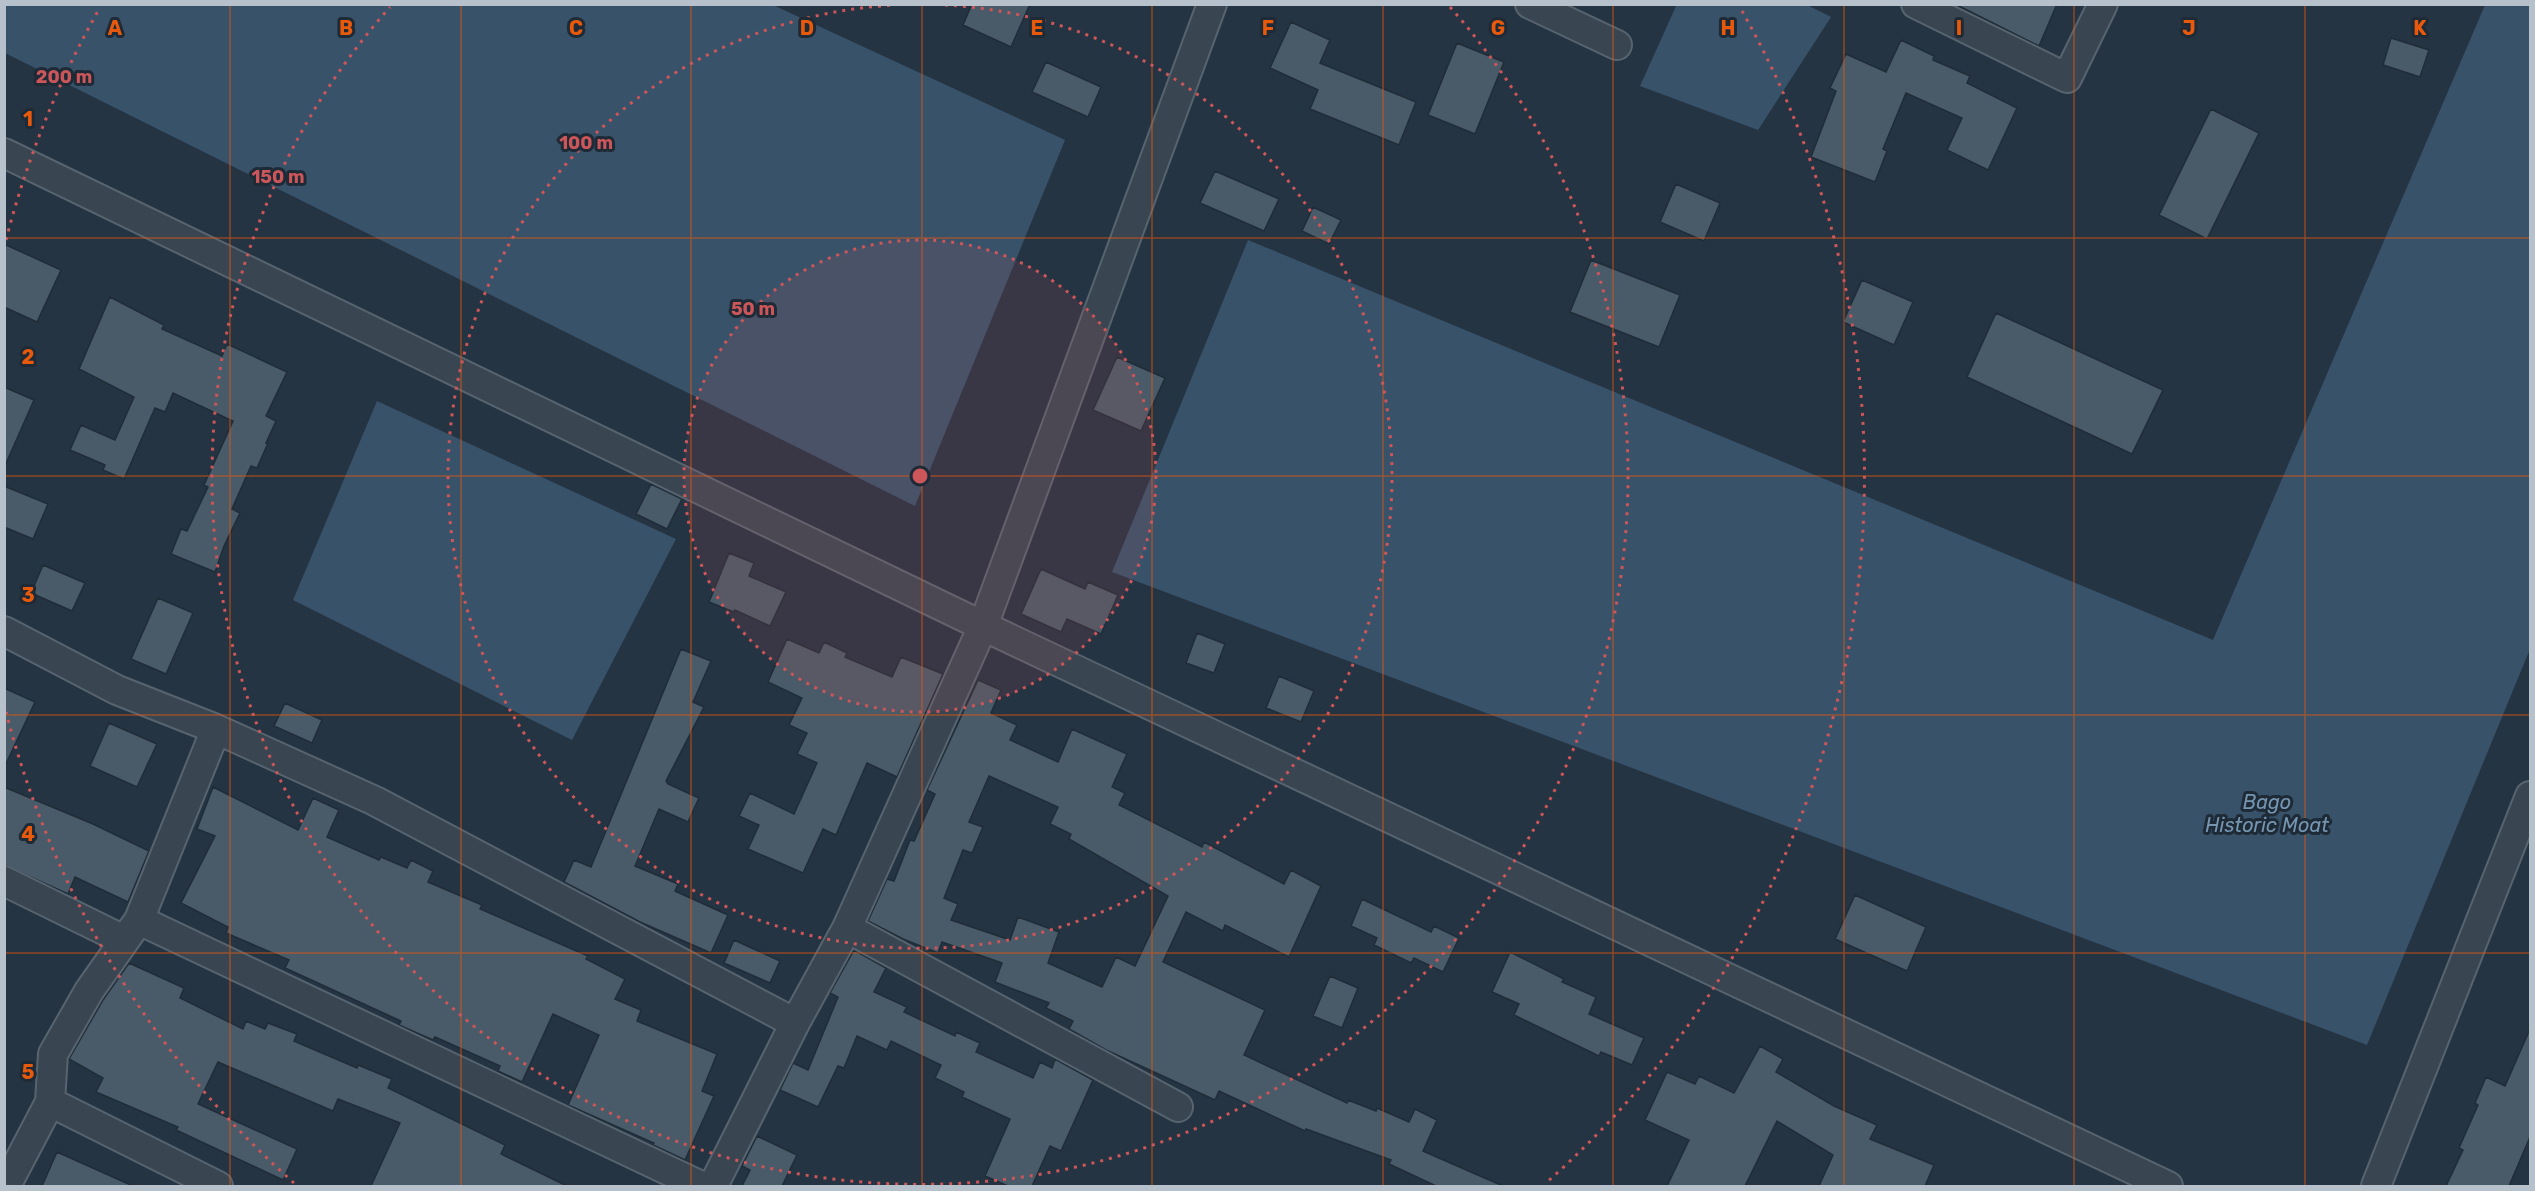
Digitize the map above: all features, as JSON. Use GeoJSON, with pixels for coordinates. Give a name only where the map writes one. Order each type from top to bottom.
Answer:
{"type":"FeatureCollection","features":[{"type":"Feature","properties":{"kind":"street"},"geometry":{"type":"LineString","coordinates":[[713,1186],[795,1023],[847,928],[983,626],[1212,4]]}},
{"type":"Feature","properties":{"kind":"street"},"geometry":{"type":"LineString","coordinates":[[1530,4],[1617,45]]}},
{"type":"Feature","properties":{"kind":"street"},"geometry":{"type":"LineString","coordinates":[[1916,4],[2067,78],[2103,4]]}},
{"type":"Feature","properties":{"kind":"street"},"geometry":{"type":"LineString","coordinates":[[4,153],[983,626],[2168,1186]]}},
{"type":"Feature","properties":{"kind":"street"},"geometry":{"type":"LineString","coordinates":[[4,631],[117,690],[216,729],[375,801],[795,1023]]}},
{"type":"Feature","properties":{"kind":"street"},"geometry":{"type":"LineString","coordinates":[[6,1186],[50,1102],[54,1054],[89,991],[131,930],[216,729]]}},
{"type":"Feature","properties":{"kind":"street"},"geometry":{"type":"LineString","coordinates":[[2376,1186],[2530,796]]}},
{"type":"Feature","properties":{"kind":"street"},"geometry":{"type":"LineString","coordinates":[[4,880],[131,930],[701,1186]]}},
{"type":"Feature","properties":{"kind":"street"},"geometry":{"type":"LineString","coordinates":[[847,928],[1178,1107]]}},
{"type":"Feature","properties":{"kind":"street"},"geometry":{"type":"LineString","coordinates":[[50,1102],[218,1186]]}},
{"type":"Feature","properties":{"kind":"water"},"geometry":{"type":"Polygon","coordinates":[[[1677,4],[1807,5],[1831,17],[1758,130],[1640,86],[1677,4]]]}},
{"type":"Feature","properties":{"kind":"water"},"geometry":{"type":"Polygon","coordinates":[[[4,5],[773,5],[1065,140],[915,506],[5,53],[4,5]]]}},
{"type":"Feature","properties":{"kind":"water","name":"Bago Historic Moat"},"geometry":{"type":"Polygon","coordinates":[[[2485,5],[2530,5],[2530,649],[2367,1045],[1112,572],[1248,240],[2213,640],[2485,5]]]}},
{"type":"Feature","properties":{"kind":"water"},"geometry":{"type":"Polygon","coordinates":[[[377,401],[676,539],[572,740],[293,600],[377,401]]]}},
{"type":"Feature","properties":{"kind":"building"},"geometry":{"type":"Polygon","coordinates":[[[972,4],[1030,4],[1011,47],[963,25],[972,4]]]}},
{"type":"Feature","properties":{"kind":"building"},"geometry":{"type":"Polygon","coordinates":[[[1955,4],[2057,4],[2039,46],[1955,4]]]}},
{"type":"Feature","properties":{"kind":"building"},"geometry":{"type":"Polygon","coordinates":[[[1291,22],[1330,40],[1320,63],[1416,102],[1399,145],[1310,109],[1318,90],[1270,68],[1291,22]]]}},
{"type":"Feature","properties":{"kind":"building"},"geometry":{"type":"Polygon","coordinates":[[[2391,38],[2429,50],[2420,77],[2383,65],[2391,38]]]}},
{"type":"Feature","properties":{"kind":"building"},"geometry":{"type":"Polygon","coordinates":[[[1901,40],[1934,56],[1933,60],[1970,76],[1967,83],[2017,108],[1988,170],[1947,150],[1962,118],[1906,93],[1883,149],[1887,151],[1875,182],[1811,157],[1836,91],[1830,88],[1846,54],[1886,72],[1901,40]]]}},
{"type":"Feature","properties":{"kind":"building"},"geometry":{"type":"Polygon","coordinates":[[[1457,43],[1504,62],[1475,134],[1428,115],[1457,43]]]}},
{"type":"Feature","properties":{"kind":"building"},"geometry":{"type":"Polygon","coordinates":[[[1046,62],[1101,87],[1088,117],[1032,92],[1046,62]]]}},
{"type":"Feature","properties":{"kind":"building"},"geometry":{"type":"Polygon","coordinates":[[[2211,109],[2259,133],[2207,239],[2159,215],[2211,109]]]}},
{"type":"Feature","properties":{"kind":"building"},"geometry":{"type":"Polygon","coordinates":[[[1215,171],[1279,199],[1264,231],[1200,203],[1215,171]]]}},
{"type":"Feature","properties":{"kind":"building"},"geometry":{"type":"Polygon","coordinates":[[[1676,184],[1720,203],[1704,241],[1660,222],[1676,184]]]}},
{"type":"Feature","properties":{"kind":"building"},"geometry":{"type":"Polygon","coordinates":[[[1313,207],[1341,220],[1329,244],[1302,231],[1313,207]]]}},
{"type":"Feature","properties":{"kind":"building"},"geometry":{"type":"Polygon","coordinates":[[[4,244],[61,270],[37,322],[4,307],[4,244]]]}},
{"type":"Feature","properties":{"kind":"building"},"geometry":{"type":"Polygon","coordinates":[[[1591,260],[1680,295],[1659,347],[1570,312],[1591,260]]]}},
{"type":"Feature","properties":{"kind":"building"},"geometry":{"type":"Polygon","coordinates":[[[1862,280],[1913,302],[1894,345],[1843,322],[1862,280]]]}},
{"type":"Feature","properties":{"kind":"building"},"geometry":{"type":"Polygon","coordinates":[[[110,297],[164,325],[162,329],[222,356],[227,344],[287,372],[266,416],[276,421],[257,468],[251,466],[232,509],[240,513],[224,546],[215,572],[171,554],[181,529],[187,531],[208,487],[204,485],[233,421],[173,393],[165,412],[155,408],[124,479],[103,470],[105,465],[70,450],[81,425],[115,440],[134,397],[79,369],[110,297]]]}},
{"type":"Feature","properties":{"kind":"building"},"geometry":{"type":"Polygon","coordinates":[[[1996,313],[2163,390],[2132,454],[1967,377],[1996,313]]]}},
{"type":"Feature","properties":{"kind":"building"},"geometry":{"type":"Polygon","coordinates":[[[1117,357],[1165,378],[1141,431],[1093,410],[1117,357]]]}},
{"type":"Feature","properties":{"kind":"building"},"geometry":{"type":"Polygon","coordinates":[[[4,387],[34,400],[4,468],[4,387]]]}},
{"type":"Feature","properties":{"kind":"building"},"geometry":{"type":"Polygon","coordinates":[[[651,484],[682,499],[667,529],[636,514],[651,484]]]}},
{"type":"Feature","properties":{"kind":"building"},"geometry":{"type":"Polygon","coordinates":[[[4,486],[48,504],[33,539],[4,527],[4,486]]]}},
{"type":"Feature","properties":{"kind":"building"},"geometry":{"type":"Polygon","coordinates":[[[729,553],[754,563],[749,576],[786,592],[770,626],[735,610],[734,612],[709,602],[729,553]]]}},
{"type":"Feature","properties":{"kind":"building"},"geometry":{"type":"Polygon","coordinates":[[[43,565],[85,583],[72,611],[31,593],[43,565]]]}},
{"type":"Feature","properties":{"kind":"building"},"geometry":{"type":"Polygon","coordinates":[[[1041,569],[1085,589],[1088,582],[1118,595],[1101,634],[1067,619],[1061,632],[1021,614],[1041,569]]]}},
{"type":"Feature","properties":{"kind":"building"},"geometry":{"type":"Polygon","coordinates":[[[158,598],[193,613],[166,674],[131,659],[158,598]]]}},
{"type":"Feature","properties":{"kind":"building"},"geometry":{"type":"Polygon","coordinates":[[[1197,633],[1225,644],[1214,673],[1186,663],[1197,633]]]}},
{"type":"Feature","properties":{"kind":"building"},"geometry":{"type":"Polygon","coordinates":[[[787,639],[819,653],[824,642],[847,653],[845,657],[892,677],[901,657],[943,674],[897,777],[867,763],[836,835],[823,829],[803,873],[748,849],[759,825],[739,816],[750,793],[794,814],[817,763],[797,754],[807,733],[789,725],[802,698],[768,682],[787,639]]]}},
{"type":"Feature","properties":{"kind":"building"},"geometry":{"type":"Polygon","coordinates":[[[681,649],[711,661],[693,702],[704,707],[666,781],[699,798],[688,822],[659,809],[635,866],[678,884],[675,891],[728,915],[711,953],[640,922],[564,882],[574,860],[591,867],[681,649]]]}},
{"type":"Feature","properties":{"kind":"building"},"geometry":{"type":"Polygon","coordinates":[[[1279,676],[1314,691],[1301,722],[1266,708],[1279,676]]]}},
{"type":"Feature","properties":{"kind":"building"},"geometry":{"type":"Polygon","coordinates":[[[978,680],[1001,690],[991,713],[1017,725],[1010,740],[1058,762],[1072,729],[1127,754],[1112,787],[1125,793],[1119,805],[1202,847],[1204,842],[1284,884],[1291,870],[1321,886],[1289,957],[1225,925],[1223,931],[1186,912],[1163,962],[1265,1010],[1244,1055],[1347,1103],[1348,1100],[1376,1111],[1377,1108],[1409,1122],[1415,1109],[1437,1120],[1423,1151],[1503,1186],[1436,1186],[1389,1164],[1391,1160],[1306,1129],[1305,1131],[1219,1091],[1215,1100],[1106,1050],[1069,1029],[1073,1021],[1046,1008],[1049,1003],[995,982],[1002,963],[942,942],[938,953],[903,939],[868,921],[887,879],[894,881],[910,840],[914,841],[935,794],[927,790],[978,680]],[[989,776],[969,822],[983,827],[972,853],[963,850],[944,898],[958,904],[951,920],[1010,940],[1018,917],[1059,932],[1048,963],[1102,987],[1116,957],[1135,966],[1168,896],[1069,839],[1071,834],[1050,824],[1058,807],[989,776]]]}},
{"type":"Feature","properties":{"kind":"building"},"geometry":{"type":"Polygon","coordinates":[[[4,688],[35,702],[4,768],[4,688]]]}},
{"type":"Feature","properties":{"kind":"building"},"geometry":{"type":"Polygon","coordinates":[[[285,703],[322,720],[312,743],[274,726],[285,703]]]}},
{"type":"Feature","properties":{"kind":"building"},"geometry":{"type":"Polygon","coordinates":[[[109,723],[157,744],[137,787],[90,766],[109,723]]]}},
{"type":"Feature","properties":{"kind":"building"},"geometry":{"type":"Polygon","coordinates":[[[4,787],[93,824],[149,851],[128,902],[75,877],[68,894],[4,865],[4,787]]]}},
{"type":"Feature","properties":{"kind":"building"},"geometry":{"type":"Polygon","coordinates":[[[213,787],[298,830],[313,798],[339,810],[327,837],[379,860],[381,857],[407,868],[411,860],[433,871],[428,882],[482,905],[480,909],[588,956],[586,959],[625,979],[615,999],[641,1010],[637,1021],[717,1054],[702,1091],[714,1096],[685,1160],[653,1145],[654,1143],[568,1105],[599,1035],[553,1014],[522,1082],[498,1071],[500,1066],[435,1037],[433,1040],[399,1025],[401,1021],[285,968],[289,960],[226,933],[228,927],[181,903],[215,836],[197,829],[213,787]]]}},
{"type":"Feature","properties":{"kind":"building"},"geometry":{"type":"Polygon","coordinates":[[[1855,895],[1926,927],[1907,971],[1835,939],[1855,895]]]}},
{"type":"Feature","properties":{"kind":"building"},"geometry":{"type":"Polygon","coordinates":[[[1362,899],[1431,932],[1434,926],[1459,938],[1443,972],[1414,958],[1411,963],[1374,945],[1377,938],[1351,926],[1362,899]]]}},
{"type":"Feature","properties":{"kind":"building"},"geometry":{"type":"Polygon","coordinates":[[[734,940],[780,961],[770,983],[724,963],[734,940]]]}},
{"type":"Feature","properties":{"kind":"building"},"geometry":{"type":"Polygon","coordinates":[[[854,950],[886,968],[874,992],[907,1007],[904,1012],[955,1036],[956,1032],[980,1043],[976,1052],[1033,1078],[1040,1062],[1052,1068],[1055,1059],[1093,1080],[1061,1151],[1050,1146],[1032,1186],[1008,1186],[985,1176],[1010,1119],[962,1097],[964,1092],[935,1078],[941,1065],[891,1041],[887,1050],[857,1036],[844,1068],[838,1066],[818,1107],[780,1090],[793,1063],[808,1070],[838,997],[830,993],[854,950]]]}},
{"type":"Feature","properties":{"kind":"building"},"geometry":{"type":"Polygon","coordinates":[[[1510,952],[1564,979],[1562,982],[1596,997],[1589,1014],[1644,1038],[1632,1065],[1601,1052],[1599,1056],[1514,1015],[1519,1004],[1492,992],[1510,952]]]}},
{"type":"Feature","properties":{"kind":"building"},"geometry":{"type":"Polygon","coordinates":[[[129,963],[184,988],[180,998],[243,1029],[246,1021],[265,1029],[268,1023],[297,1034],[294,1041],[357,1068],[358,1065],[392,1079],[388,1088],[505,1145],[501,1154],[567,1186],[371,1186],[400,1123],[338,1099],[333,1111],[218,1062],[198,1104],[297,1149],[283,1180],[176,1130],[178,1127],[96,1092],[103,1078],[69,1059],[103,1000],[129,963]]]}},
{"type":"Feature","properties":{"kind":"building"},"geometry":{"type":"Polygon","coordinates":[[[1330,976],[1358,988],[1342,1028],[1313,1016],[1330,976]]]}},
{"type":"Feature","properties":{"kind":"building"},"geometry":{"type":"Polygon","coordinates":[[[2530,1029],[2530,1137],[2509,1186],[2446,1186],[2463,1150],[2459,1148],[2478,1105],[2475,1103],[2486,1077],[2505,1086],[2530,1029]]]}},
{"type":"Feature","properties":{"kind":"building"},"geometry":{"type":"Polygon","coordinates":[[[1760,1046],[1783,1059],[1776,1072],[1834,1106],[1877,1125],[1870,1139],[1934,1165],[1925,1186],[1819,1186],[1833,1155],[1777,1121],[1745,1186],[1667,1186],[1689,1140],[1645,1120],[1667,1072],[1695,1084],[1699,1076],[1734,1093],[1760,1046]]]}},
{"type":"Feature","properties":{"kind":"building"},"geometry":{"type":"Polygon","coordinates":[[[757,1136],[797,1155],[782,1186],[742,1186],[750,1170],[742,1166],[757,1136]]]}},
{"type":"Feature","properties":{"kind":"building"},"geometry":{"type":"Polygon","coordinates":[[[57,1152],[133,1186],[42,1186],[57,1152]]]}}]}
